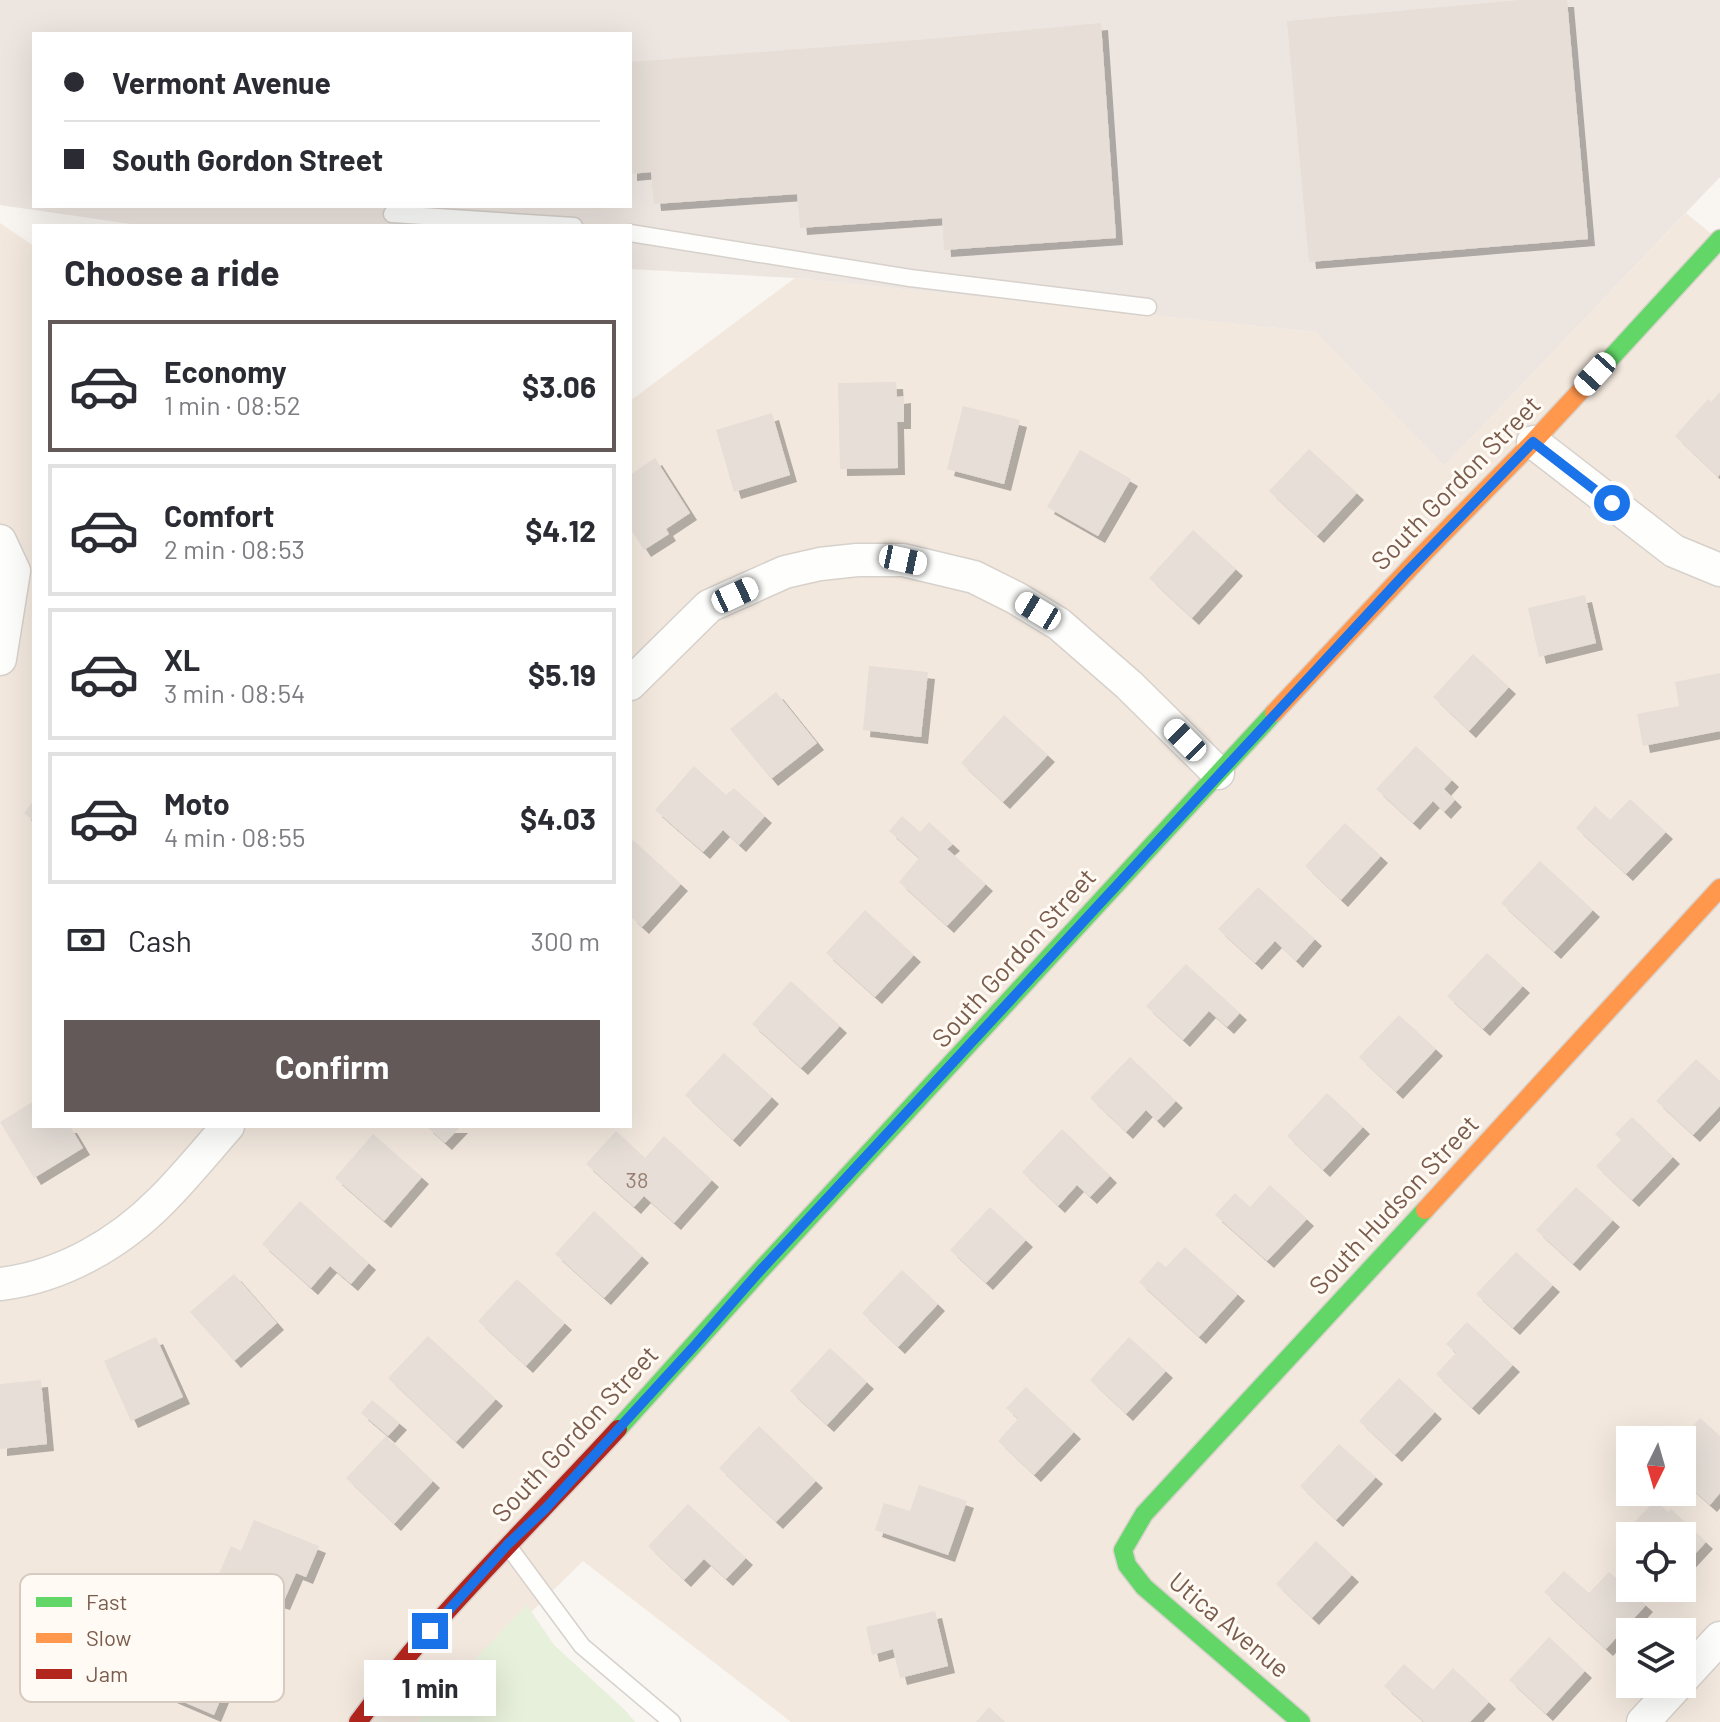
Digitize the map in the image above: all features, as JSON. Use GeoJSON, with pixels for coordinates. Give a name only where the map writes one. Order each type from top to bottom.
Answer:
{"type":"FeatureCollection","features":[{"type":"Feature","properties":{"kind":"street","name":"South Gordon Street"},"geometry":{"type":"LineString","coordinates":[[358,1722],[415,1647],[507,1545],[567,1485],[1218,773],[1423,554],[1533,442],[1720,239]]}},
{"type":"Feature","properties":{"kind":"street"},"geometry":{"type":"LineString","coordinates":[[1533,442],[1674,551],[1720,570]]}},
{"type":"Feature","properties":{"kind":"street"},"geometry":{"type":"LineString","coordinates":[[0,541],[14,571],[0,659]]}},
{"type":"Feature","properties":{"kind":"street"},"geometry":{"type":"LineString","coordinates":[[632,682],[709,606],[785,572],[857,560],[903,560],[974,577],[1059,624],[1129,685],[1218,773]]}},
{"type":"Feature","properties":{"kind":"street","name":"South Hudson Street"},"geometry":{"type":"LineString","coordinates":[[1127,1565],[1123,1550],[1144,1514],[1720,888]]}},
{"type":"Feature","properties":{"kind":"street"},"geometry":{"type":"LineString","coordinates":[[0,1284],[44,1276],[79,1261],[118,1237],[161,1202],[226,1128]]}},
{"type":"Feature","properties":{"kind":"street","name":"Utica Avenue"},"geometry":{"type":"LineString","coordinates":[[1127,1565],[1163,1605],[1301,1722]]}},
{"type":"Feature","properties":{"kind":"street"},"geometry":{"type":"LineString","coordinates":[[1696,1664],[1720,1638]]}},
{"type":"Feature","properties":{"kind":"street"},"geometry":{"type":"LineString","coordinates":[[1643,1722],[1665,1698]]}},
{"type":"Feature","properties":{"kind":"lane"},"geometry":{"type":"LineString","coordinates":[[392,214],[544,224]]}},
{"type":"Feature","properties":{"kind":"lane"},"geometry":{"type":"LineString","coordinates":[[632,233],[910,278],[1148,307]]}},
{"type":"Feature","properties":{"kind":"lane"},"geometry":{"type":"LineString","coordinates":[[507,1545],[582,1646],[672,1722]]}},
{"type":"Feature","properties":{"kind":"shaded area"},"geometry":{"type":"Polygon","coordinates":[[[0,0],[1720,0],[1720,177],[1444,466],[1316,332],[795,278],[632,269],[632,224],[131,224],[0,205],[0,0]]]}},
{"type":"Feature","properties":{"kind":"shaded area"},"geometry":{"type":"Polygon","coordinates":[[[1686,213],[1720,241],[1720,1722],[791,1722],[583,1561],[419,1722],[0,1722],[0,223],[32,245],[32,1128],[632,1128],[632,400],[795,278],[1316,332],[1444,466],[1686,213]]]}},
{"type":"Feature","properties":{"kind":"green space"},"geometry":{"type":"Polygon","coordinates":[[[527,1605],[554,1645],[635,1722],[418,1722],[461,1674],[527,1605]]]}},
{"type":"Feature","properties":{"kind":"building"},"geometry":{"type":"Polygon","coordinates":[[[1520,0],[1567,0],[1588,239],[1309,262],[1287,21],[1520,0]]]}},
{"type":"Feature","properties":{"kind":"building"},"geometry":{"type":"Polygon","coordinates":[[[1101,23],[1116,238],[944,250],[942,218],[800,228],[797,194],[654,204],[651,172],[632,174],[632,62],[1101,23]]]}},
{"type":"Feature","properties":{"kind":"building"},"geometry":{"type":"Polygon","coordinates":[[[896,382],[897,397],[904,396],[904,422],[897,422],[898,468],[840,469],[838,383],[896,382]]]}},
{"type":"Feature","properties":{"kind":"building"},"geometry":{"type":"Polygon","coordinates":[[[1720,392],[1718,477],[1675,436],[1708,399],[1711,402],[1720,392]]]}},
{"type":"Feature","properties":{"kind":"building"},"geometry":{"type":"Polygon","coordinates":[[[963,406],[1020,420],[1004,484],[947,469],[963,406]]]}},
{"type":"Feature","properties":{"kind":"building"},"geometry":{"type":"Polygon","coordinates":[[[772,413],[790,475],[734,492],[716,430],[772,413]]]}},
{"type":"Feature","properties":{"kind":"building"},"geometry":{"type":"Polygon","coordinates":[[[1309,449],[1357,493],[1317,536],[1269,491],[1309,449]]]}},
{"type":"Feature","properties":{"kind":"building"},"geometry":{"type":"Polygon","coordinates":[[[1080,450],[1131,479],[1098,536],[1047,507],[1080,450]]]}},
{"type":"Feature","properties":{"kind":"building"},"geometry":{"type":"Polygon","coordinates":[[[655,458],[690,513],[666,529],[669,534],[644,550],[632,531],[632,474],[655,458]]]}},
{"type":"Feature","properties":{"kind":"building"},"geometry":{"type":"Polygon","coordinates":[[[1193,530],[1236,569],[1192,618],[1149,578],[1193,530]]]}},
{"type":"Feature","properties":{"kind":"building"},"geometry":{"type":"Polygon","coordinates":[[[1585,595],[1596,643],[1539,657],[1528,608],[1585,595]]]}},
{"type":"Feature","properties":{"kind":"building"},"geometry":{"type":"Polygon","coordinates":[[[1473,654],[1509,687],[1469,731],[1433,697],[1473,654]]]}},
{"type":"Feature","properties":{"kind":"building"},"geometry":{"type":"Polygon","coordinates":[[[869,666],[928,672],[921,737],[863,730],[869,666]]]}},
{"type":"Feature","properties":{"kind":"building"},"geometry":{"type":"Polygon","coordinates":[[[1720,673],[1720,731],[1643,746],[1637,714],[1679,706],[1675,682],[1720,673]]]}},
{"type":"Feature","properties":{"kind":"building"},"geometry":{"type":"Polygon","coordinates":[[[776,692],[817,743],[771,779],[730,729],[776,692]]]}},
{"type":"Feature","properties":{"kind":"building"},"geometry":{"type":"Polygon","coordinates":[[[1004,715],[1048,755],[1003,802],[961,763],[1004,715]]]}},
{"type":"Feature","properties":{"kind":"building"},"geometry":{"type":"Polygon","coordinates":[[[1416,746],[1452,780],[1444,789],[1455,800],[1444,812],[1433,801],[1413,823],[1376,789],[1416,746]]]}},
{"type":"Feature","properties":{"kind":"building"},"geometry":{"type":"Polygon","coordinates":[[[694,766],[726,795],[734,788],[765,816],[739,845],[723,830],[703,852],[655,810],[694,766]]]}},
{"type":"Feature","properties":{"kind":"building"},"geometry":{"type":"Polygon","coordinates":[[[1630,799],[1666,832],[1626,874],[1576,828],[1595,806],[1610,820],[1630,799]]]}},
{"type":"Feature","properties":{"kind":"building"},"geometry":{"type":"Polygon","coordinates":[[[32,803],[32,819],[24,813],[32,803]]]}},
{"type":"Feature","properties":{"kind":"building"},"geometry":{"type":"Polygon","coordinates":[[[902,816],[920,832],[929,822],[953,844],[947,849],[986,884],[947,926],[899,882],[919,858],[889,831],[902,816]]]}},
{"type":"Feature","properties":{"kind":"building"},"geometry":{"type":"Polygon","coordinates":[[[1345,823],[1381,856],[1341,900],[1305,866],[1345,823]]]}},
{"type":"Feature","properties":{"kind":"building"},"geometry":{"type":"Polygon","coordinates":[[[632,841],[681,884],[642,927],[632,918],[632,841]]]}},
{"type":"Feature","properties":{"kind":"building"},"geometry":{"type":"Polygon","coordinates":[[[1540,861],[1593,910],[1554,952],[1501,903],[1540,861]]]}},
{"type":"Feature","properties":{"kind":"building"},"geometry":{"type":"Polygon","coordinates":[[[1258,887],[1315,939],[1296,961],[1275,941],[1255,963],[1218,929],[1258,887]]]}},
{"type":"Feature","properties":{"kind":"building"},"geometry":{"type":"Polygon","coordinates":[[[865,910],[914,955],[875,997],[826,953],[865,910]]]}},
{"type":"Feature","properties":{"kind":"building"},"geometry":{"type":"Polygon","coordinates":[[[1487,953],[1523,986],[1483,1029],[1447,996],[1487,953]]]}},
{"type":"Feature","properties":{"kind":"building"},"geometry":{"type":"Polygon","coordinates":[[[1186,964],[1240,1013],[1227,1027],[1209,1011],[1183,1040],[1146,1006],[1186,964]]]}},
{"type":"Feature","properties":{"kind":"building"},"geometry":{"type":"Polygon","coordinates":[[[791,981],[840,1026],[801,1068],[752,1024],[791,981]]]}},
{"type":"Feature","properties":{"kind":"building"},"geometry":{"type":"Polygon","coordinates":[[[1399,1015],[1436,1049],[1396,1092],[1359,1057],[1399,1015]]]}},
{"type":"Feature","properties":{"kind":"building"},"geometry":{"type":"Polygon","coordinates":[[[724,1053],[772,1097],[733,1140],[685,1095],[724,1053]]]}},
{"type":"Feature","properties":{"kind":"building"},"geometry":{"type":"Polygon","coordinates":[[[1130,1057],[1176,1101],[1157,1121],[1146,1110],[1126,1132],[1090,1098],[1130,1057]]]}},
{"type":"Feature","properties":{"kind":"building"},"geometry":{"type":"Polygon","coordinates":[[[1696,1059],[1720,1081],[1720,1106],[1693,1135],[1656,1101],[1696,1059]]]}},
{"type":"Feature","properties":{"kind":"building"},"geometry":{"type":"Polygon","coordinates":[[[1327,1093],[1363,1127],[1323,1170],[1287,1136],[1327,1093]]]}},
{"type":"Feature","properties":{"kind":"building"},"geometry":{"type":"Polygon","coordinates":[[[32,1102],[32,1128],[71,1128],[83,1148],[34,1178],[0,1122],[32,1102]]]}},
{"type":"Feature","properties":{"kind":"building"},"geometry":{"type":"Polygon","coordinates":[[[1632,1117],[1673,1157],[1632,1200],[1596,1166],[1621,1140],[1615,1134],[1632,1117]]]}},
{"type":"Feature","properties":{"kind":"building"},"geometry":{"type":"Polygon","coordinates":[[[428,1128],[459,1128],[445,1143],[428,1128]]]}},
{"type":"Feature","properties":{"kind":"building"},"geometry":{"type":"Polygon","coordinates":[[[1062,1129],[1110,1176],[1090,1197],[1077,1185],[1058,1206],[1022,1172],[1062,1129]]]}},
{"type":"Feature","properties":{"kind":"building"},"geometry":{"type":"Polygon","coordinates":[[[616,1131],[645,1158],[664,1136],[712,1180],[674,1223],[644,1196],[634,1207],[586,1164],[616,1131]]]}},
{"type":"Feature","properties":{"kind":"building"},"geometry":{"type":"Polygon","coordinates":[[[373,1134],[422,1177],[384,1221],[335,1178],[373,1134]]]}},
{"type":"Feature","properties":{"kind":"building"},"geometry":{"type":"Polygon","coordinates":[[[1270,1185],[1307,1219],[1267,1261],[1215,1215],[1235,1193],[1250,1207],[1270,1185]]]}},
{"type":"Feature","properties":{"kind":"building"},"geometry":{"type":"Polygon","coordinates":[[[1576,1187],[1613,1220],[1573,1264],[1536,1230],[1576,1187]]]}},
{"type":"Feature","properties":{"kind":"building"},"geometry":{"type":"Polygon","coordinates":[[[300,1201],[369,1263],[351,1284],[330,1266],[311,1288],[262,1244],[300,1201]]]}},
{"type":"Feature","properties":{"kind":"building"},"geometry":{"type":"Polygon","coordinates":[[[990,1207],[1026,1240],[986,1283],[950,1250],[990,1207]]]}},
{"type":"Feature","properties":{"kind":"building"},"geometry":{"type":"Polygon","coordinates":[[[594,1211],[642,1256],[604,1298],[555,1254],[594,1211]]]}},
{"type":"Feature","properties":{"kind":"building"},"geometry":{"type":"Polygon","coordinates":[[[1185,1247],[1238,1294],[1199,1337],[1139,1282],[1158,1261],[1166,1267],[1185,1247]]]}},
{"type":"Feature","properties":{"kind":"building"},"geometry":{"type":"Polygon","coordinates":[[[1516,1252],[1553,1285],[1513,1328],[1476,1294],[1516,1252]]]}},
{"type":"Feature","properties":{"kind":"building"},"geometry":{"type":"Polygon","coordinates":[[[902,1270],[938,1304],[898,1347],[862,1313],[902,1270]]]}},
{"type":"Feature","properties":{"kind":"building"},"geometry":{"type":"Polygon","coordinates":[[[234,1274],[277,1323],[234,1361],[190,1312],[234,1274]]]}},
{"type":"Feature","properties":{"kind":"building"},"geometry":{"type":"Polygon","coordinates":[[[517,1279],[565,1323],[526,1366],[478,1321],[517,1279]]]}},
{"type":"Feature","properties":{"kind":"building"},"geometry":{"type":"Polygon","coordinates":[[[1467,1322],[1513,1365],[1472,1408],[1436,1374],[1456,1353],[1446,1344],[1467,1322]]]}},
{"type":"Feature","properties":{"kind":"building"},"geometry":{"type":"Polygon","coordinates":[[[428,1336],[496,1399],[456,1442],[388,1378],[428,1336]]]}},
{"type":"Feature","properties":{"kind":"building"},"geometry":{"type":"Polygon","coordinates":[[[156,1337],[183,1397],[131,1421],[104,1361],[156,1337]]]}},
{"type":"Feature","properties":{"kind":"building"},"geometry":{"type":"Polygon","coordinates":[[[1129,1337],[1166,1371],[1126,1414],[1090,1380],[1129,1337]]]}},
{"type":"Feature","properties":{"kind":"building"},"geometry":{"type":"Polygon","coordinates":[[[830,1348],[867,1382],[827,1425],[790,1391],[830,1348]]]}},
{"type":"Feature","properties":{"kind":"building"},"geometry":{"type":"Polygon","coordinates":[[[1399,1378],[1435,1412],[1395,1455],[1359,1421],[1399,1378]]]}},
{"type":"Feature","properties":{"kind":"building"},"geometry":{"type":"Polygon","coordinates":[[[41,1380],[47,1444],[0,1449],[0,1384],[41,1380]]]}},
{"type":"Feature","properties":{"kind":"building"},"geometry":{"type":"Polygon","coordinates":[[[1026,1387],[1074,1432],[1034,1475],[998,1441],[1018,1419],[1006,1408],[1026,1387]]]}},
{"type":"Feature","properties":{"kind":"building"},"geometry":{"type":"Polygon","coordinates":[[[372,1400],[400,1423],[388,1436],[361,1413],[372,1400]]]}},
{"type":"Feature","properties":{"kind":"building"},"geometry":{"type":"Polygon","coordinates":[[[1700,1418],[1720,1436],[1720,1493],[1710,1505],[1696,1492],[1696,1426],[1693,1426],[1700,1418]]]}},
{"type":"Feature","properties":{"kind":"building"},"geometry":{"type":"Polygon","coordinates":[[[759,1426],[816,1481],[776,1522],[719,1468],[759,1426]]]}},
{"type":"Feature","properties":{"kind":"building"},"geometry":{"type":"Polygon","coordinates":[[[386,1436],[433,1481],[394,1524],[346,1478],[386,1436]]]}},
{"type":"Feature","properties":{"kind":"building"},"geometry":{"type":"Polygon","coordinates":[[[1339,1444],[1376,1477],[1336,1520],[1300,1486],[1339,1444]]]}},
{"type":"Feature","properties":{"kind":"building"},"geometry":{"type":"Polygon","coordinates":[[[919,1485],[967,1501],[948,1555],[875,1530],[884,1503],[910,1511],[919,1485]]]}},
{"type":"Feature","properties":{"kind":"building"},"geometry":{"type":"Polygon","coordinates":[[[688,1504],[746,1558],[726,1579],[704,1559],[684,1580],[648,1546],[688,1504]]]}},
{"type":"Feature","properties":{"kind":"building"},"geometry":{"type":"Polygon","coordinates":[[[1649,1506],[1662,1506],[1668,1512],[1671,1509],[1685,1522],[1635,1522],[1649,1506]]]}},
{"type":"Feature","properties":{"kind":"building"},"geometry":{"type":"Polygon","coordinates":[[[254,1520],[319,1546],[306,1577],[296,1573],[284,1601],[284,1574],[219,1574],[231,1546],[241,1551],[254,1520]]]}},
{"type":"Feature","properties":{"kind":"building"},"geometry":{"type":"Polygon","coordinates":[[[1696,1533],[1706,1542],[1696,1553],[1696,1533]]]}},
{"type":"Feature","properties":{"kind":"building"},"geometry":{"type":"Polygon","coordinates":[[[1316,1541],[1352,1575],[1312,1618],[1276,1584],[1316,1541]]]}},
{"type":"Feature","properties":{"kind":"building"},"geometry":{"type":"Polygon","coordinates":[[[1564,1571],[1589,1593],[1609,1572],[1616,1578],[1616,1602],[1643,1602],[1646,1605],[1634,1618],[1616,1618],[1616,1638],[1606,1649],[1544,1592],[1564,1571]]]}},
{"type":"Feature","properties":{"kind":"building"},"geometry":{"type":"Polygon","coordinates":[[[935,1611],[948,1666],[900,1678],[893,1649],[872,1655],[866,1627],[935,1611]]]}},
{"type":"Feature","properties":{"kind":"building"},"geometry":{"type":"Polygon","coordinates":[[[1549,1637],[1585,1671],[1546,1714],[1509,1680],[1549,1637]]]}},
{"type":"Feature","properties":{"kind":"building"},"geometry":{"type":"Polygon","coordinates":[[[1404,1664],[1433,1690],[1453,1668],[1489,1702],[1470,1722],[1424,1722],[1384,1686],[1404,1664]]]}},
{"type":"Feature","properties":{"kind":"building"},"geometry":{"type":"Polygon","coordinates":[[[184,1702],[219,1702],[214,1715],[184,1702]]]}},
{"type":"Feature","properties":{"kind":"building"},"geometry":{"type":"Polygon","coordinates":[[[989,1707],[1005,1722],[976,1722],[989,1707]]]}},
{"type":"Feature","properties":{"kind":"traffic: fast"},"geometry":{"type":"LineString","coordinates":[[1587,384],[1720,239]]}},
{"type":"Feature","properties":{"kind":"traffic: fast"},"geometry":{"type":"LineString","coordinates":[[618,1429],[1274,713]]}},
{"type":"Feature","properties":{"kind":"traffic: fast"},"geometry":{"type":"LineString","coordinates":[[1301,1722],[1144,1587],[1127,1565],[1123,1550],[1144,1514],[1425,1210]]}},
{"type":"Feature","properties":{"kind":"traffic: slow"},"geometry":{"type":"LineString","coordinates":[[1274,713],[1587,384]]}},
{"type":"Feature","properties":{"kind":"traffic: slow"},"geometry":{"type":"LineString","coordinates":[[1425,1210],[1720,888]]}},
{"type":"Feature","properties":{"kind":"traffic: jam"},"geometry":{"type":"LineString","coordinates":[[358,1722],[442,1616],[618,1429]]}},
{"type":"Feature","properties":{"kind":"route"},"geometry":{"type":"LineString","coordinates":[[430,1631],[1239,751],[1423,554],[1533,442],[1612,503]]}}]}
